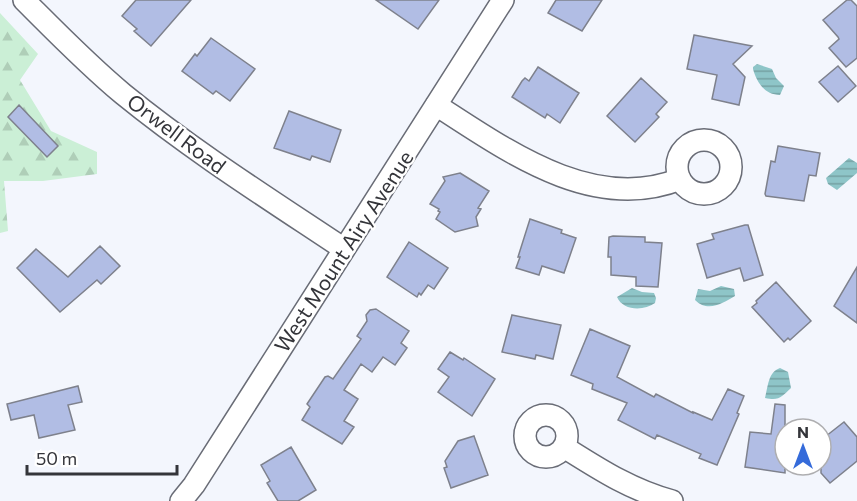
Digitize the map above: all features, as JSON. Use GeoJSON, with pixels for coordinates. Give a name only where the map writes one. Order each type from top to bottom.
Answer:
{"type":"FeatureCollection","features":[{"type":"Feature","properties":{"kind":"street","name":"Orwell Road"},"geometry":{"type":"LineString","coordinates":[[24,0],[89,64],[132,101],[198,151],[344,249]]}},
{"type":"Feature","properties":{"kind":"street","name":"West Mount Airy Avenue"},"geometry":{"type":"LineString","coordinates":[[194,496],[344,249],[503,0]]}},
{"type":"Feature","properties":{"kind":"street"},"geometry":{"type":"LineString","coordinates":[[436,105],[534,165],[565,177],[599,186],[630,190],[662,187],[680,179]]}},
{"type":"Feature","properties":{"kind":"street"},"geometry":{"type":"LineString","coordinates":[[564,447],[620,482],[644,493],[672,501]]}},
{"type":"Feature","properties":{"kind":"green space"},"geometry":{"type":"Polygon","coordinates":[[[0,13],[38,54],[20,80],[51,131],[97,152],[97,174],[43,181],[4,181],[8,231],[0,233],[0,13]]]}},
{"type":"Feature","properties":{"kind":"water"},"geometry":{"type":"Polygon","coordinates":[[[757,64],[772,69],[776,78],[784,86],[780,95],[770,93],[759,83],[753,69],[757,64]]]}},
{"type":"Feature","properties":{"kind":"water"},"geometry":{"type":"Polygon","coordinates":[[[849,158],[857,163],[857,173],[837,190],[828,184],[826,178],[849,158]]]}},
{"type":"Feature","properties":{"kind":"water"},"geometry":{"type":"Polygon","coordinates":[[[721,286],[734,289],[735,296],[715,306],[705,306],[695,300],[698,289],[710,291],[721,286]]]}},
{"type":"Feature","properties":{"kind":"water"},"geometry":{"type":"Polygon","coordinates":[[[632,288],[654,293],[655,303],[640,308],[624,305],[617,297],[632,288]]]}},
{"type":"Feature","properties":{"kind":"water"},"geometry":{"type":"Polygon","coordinates":[[[780,368],[788,372],[791,388],[780,398],[765,398],[771,376],[780,368]]]}},
{"type":"Feature","properties":{"kind":"building"},"geometry":{"type":"Polygon","coordinates":[[[136,0],[191,0],[151,46],[122,16],[136,0]]]}},
{"type":"Feature","properties":{"kind":"building"},"geometry":{"type":"Polygon","coordinates":[[[376,0],[439,0],[418,29],[376,0]]]}},
{"type":"Feature","properties":{"kind":"building"},"geometry":{"type":"Polygon","coordinates":[[[556,0],[602,0],[582,31],[548,13],[556,0]]]}},
{"type":"Feature","properties":{"kind":"building"},"geometry":{"type":"Polygon","coordinates":[[[847,0],[851,0],[857,6],[857,58],[846,67],[829,48],[839,39],[823,20],[847,0]]]}},
{"type":"Feature","properties":{"kind":"building"},"geometry":{"type":"Polygon","coordinates":[[[694,35],[752,46],[733,64],[745,77],[739,105],[712,99],[717,75],[687,69],[694,35]]]}},
{"type":"Feature","properties":{"kind":"building"},"geometry":{"type":"Polygon","coordinates":[[[211,38],[255,69],[230,101],[216,91],[213,94],[182,71],[211,38]]]}},
{"type":"Feature","properties":{"kind":"building"},"geometry":{"type":"Polygon","coordinates":[[[838,66],[856,86],[838,102],[819,82],[838,66]]]}},
{"type":"Feature","properties":{"kind":"building"},"geometry":{"type":"Polygon","coordinates":[[[538,67],[579,93],[560,123],[547,114],[545,118],[512,97],[522,81],[525,78],[529,81],[538,67]]]}},
{"type":"Feature","properties":{"kind":"building"},"geometry":{"type":"Polygon","coordinates":[[[641,78],[667,102],[656,114],[659,117],[635,142],[607,116],[641,78]]]}},
{"type":"Feature","properties":{"kind":"building"},"geometry":{"type":"Polygon","coordinates":[[[19,105],[58,146],[47,157],[8,117],[19,105]]]}},
{"type":"Feature","properties":{"kind":"building"},"geometry":{"type":"Polygon","coordinates":[[[289,111],[341,130],[330,162],[312,156],[310,160],[274,148],[289,111]]]}},
{"type":"Feature","properties":{"kind":"building"},"geometry":{"type":"Polygon","coordinates":[[[778,146],[820,153],[816,176],[809,175],[804,201],[765,194],[771,161],[775,162],[778,146]]]}},
{"type":"Feature","properties":{"kind":"building"},"geometry":{"type":"Polygon","coordinates":[[[460,173],[489,191],[478,208],[481,209],[476,217],[478,226],[455,232],[436,219],[440,212],[439,209],[430,204],[445,181],[443,177],[460,173]]]}},
{"type":"Feature","properties":{"kind":"building"},"geometry":{"type":"Polygon","coordinates":[[[530,219],[562,230],[561,233],[576,238],[564,273],[542,266],[539,275],[516,268],[530,219]]]}},
{"type":"Feature","properties":{"kind":"building"},"geometry":{"type":"Polygon","coordinates":[[[748,225],[763,275],[744,281],[740,268],[707,278],[697,244],[714,239],[712,234],[748,225]]]}},
{"type":"Feature","properties":{"kind":"building"},"geometry":{"type":"Polygon","coordinates":[[[609,237],[645,237],[645,242],[662,243],[658,287],[636,286],[636,277],[611,275],[611,257],[608,257],[609,237]]]}},
{"type":"Feature","properties":{"kind":"building"},"geometry":{"type":"Polygon","coordinates":[[[409,242],[448,268],[434,289],[428,285],[417,297],[387,277],[409,242]]]}},
{"type":"Feature","properties":{"kind":"building"},"geometry":{"type":"Polygon","coordinates":[[[100,246],[120,266],[101,284],[97,280],[60,312],[17,268],[36,249],[68,277],[100,246]]]}},
{"type":"Feature","properties":{"kind":"building"},"geometry":{"type":"Polygon","coordinates":[[[857,267],[857,323],[834,306],[857,267]]]}},
{"type":"Feature","properties":{"kind":"building"},"geometry":{"type":"Polygon","coordinates":[[[776,282],[811,321],[790,340],[788,338],[784,342],[752,307],[776,282]]]}},
{"type":"Feature","properties":{"kind":"building"},"geometry":{"type":"Polygon","coordinates":[[[376,309],[409,331],[401,343],[407,348],[395,365],[383,357],[372,372],[361,364],[344,390],[358,399],[344,421],[354,427],[342,444],[302,420],[310,407],[307,404],[325,377],[333,379],[361,339],[357,336],[367,321],[366,315],[370,310],[376,309]]]}},
{"type":"Feature","properties":{"kind":"building"},"geometry":{"type":"Polygon","coordinates":[[[512,315],[561,325],[553,359],[536,355],[535,359],[502,352],[512,315]]]}},
{"type":"Feature","properties":{"kind":"building"},"geometry":{"type":"Polygon","coordinates":[[[590,329],[630,346],[617,377],[654,397],[656,394],[712,420],[728,389],[744,396],[737,413],[739,414],[717,465],[699,458],[701,454],[657,435],[655,439],[618,420],[627,403],[592,389],[593,384],[571,375],[590,329]]]}},
{"type":"Feature","properties":{"kind":"building"},"geometry":{"type":"Polygon","coordinates":[[[450,352],[463,360],[464,358],[495,379],[472,416],[438,392],[449,377],[438,369],[450,352]]]}},
{"type":"Feature","properties":{"kind":"building"},"geometry":{"type":"Polygon","coordinates":[[[78,386],[82,402],[68,405],[75,430],[39,438],[34,415],[11,420],[7,404],[78,386]]]}},
{"type":"Feature","properties":{"kind":"building"},"geometry":{"type":"Polygon","coordinates":[[[775,404],[785,405],[785,417],[773,417],[775,404]]]}},
{"type":"Feature","properties":{"kind":"building"},"geometry":{"type":"Polygon","coordinates":[[[773,419],[773,471],[745,467],[750,432],[771,434],[773,419]]]}},
{"type":"Feature","properties":{"kind":"building"},"geometry":{"type":"Polygon","coordinates":[[[844,422],[857,437],[857,461],[830,483],[825,477],[833,477],[833,431],[844,422]]]}},
{"type":"Feature","properties":{"kind":"building"},"geometry":{"type":"Polygon","coordinates":[[[474,436],[488,475],[451,488],[444,468],[447,467],[445,461],[458,441],[474,436]]]}},
{"type":"Feature","properties":{"kind":"building"},"geometry":{"type":"Polygon","coordinates":[[[291,447],[316,490],[298,501],[278,501],[267,483],[270,481],[261,465],[291,447]]]}}]}
